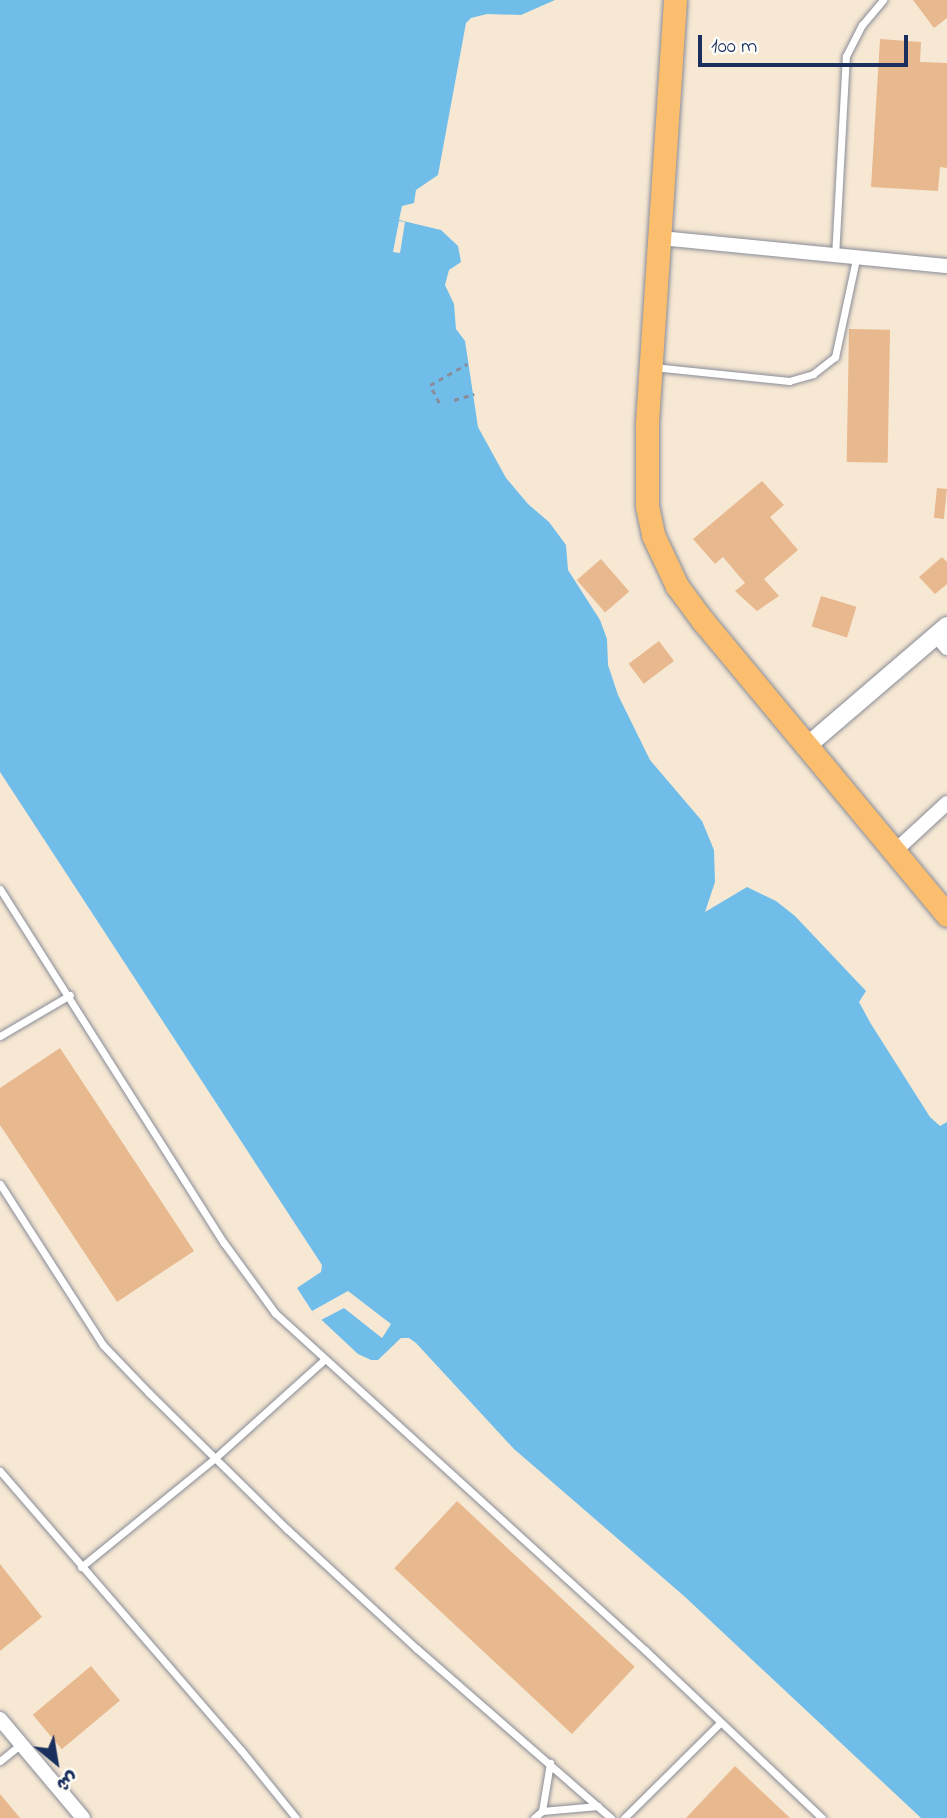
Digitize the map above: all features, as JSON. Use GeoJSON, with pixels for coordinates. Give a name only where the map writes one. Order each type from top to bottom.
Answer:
{"type":"FeatureCollection","features":[{"type":"Feature","properties":{"kind":"main road"},"geometry":{"type":"LineString","coordinates":[[675,0],[651,367],[647,506],[662,559],[703,621],[947,915]]}},
{"type":"Feature","properties":{"kind":"street"},"geometry":{"type":"LineString","coordinates":[[660,238],[856,259],[947,265]]}},
{"type":"Feature","properties":{"kind":"street"},"geometry":{"type":"LineString","coordinates":[[806,747],[943,636]]}},
{"type":"Feature","properties":{"kind":"street"},"geometry":{"type":"LineString","coordinates":[[894,852],[947,803]]}},
{"type":"Feature","properties":{"kind":"street"},"geometry":{"type":"LineString","coordinates":[[0,1719],[83,1818]]}},
{"type":"Feature","properties":{"kind":"lane"},"geometry":{"type":"LineString","coordinates":[[835,257],[846,56],[862,24],[883,0]]}},
{"type":"Feature","properties":{"kind":"lane"},"geometry":{"type":"LineString","coordinates":[[651,367],[789,381],[813,374],[835,358],[856,259]]}},
{"type":"Feature","properties":{"kind":"lane"},"geometry":{"type":"LineString","coordinates":[[0,889],[224,1243],[275,1313],[822,1818]]}},
{"type":"Feature","properties":{"kind":"lane"},"geometry":{"type":"LineString","coordinates":[[0,1036],[69,995]]}},
{"type":"Feature","properties":{"kind":"lane"},"geometry":{"type":"LineString","coordinates":[[0,1184],[103,1345],[215,1458],[416,1648],[611,1818]]}},
{"type":"Feature","properties":{"kind":"lane"},"geometry":{"type":"LineString","coordinates":[[81,1567],[215,1458],[324,1360]]}},
{"type":"Feature","properties":{"kind":"lane"},"geometry":{"type":"LineString","coordinates":[[0,1471],[241,1750],[296,1818]]}},
{"type":"Feature","properties":{"kind":"lane"},"geometry":{"type":"LineString","coordinates":[[624,1818],[721,1722]]}},
{"type":"Feature","properties":{"kind":"lane"},"geometry":{"type":"LineString","coordinates":[[0,1761],[21,1744]]}},
{"type":"Feature","properties":{"kind":"lane"},"geometry":{"type":"LineString","coordinates":[[542,1811],[550,1763]]}},
{"type":"Feature","properties":{"kind":"lane"},"geometry":{"type":"LineString","coordinates":[[534,1818],[542,1811],[598,1806]]}},
{"type":"Feature","properties":{"kind":"path"},"geometry":{"type":"LineString","coordinates":[[439,403],[430,385],[467,364]]}},
{"type":"Feature","properties":{"kind":"path"},"geometry":{"type":"LineString","coordinates":[[454,400],[474,394]]}},
{"type":"Feature","properties":{"kind":"water"},"geometry":{"type":"Polygon","coordinates":[[[0,0],[555,0],[521,15],[487,14],[471,18],[466,23],[438,175],[416,190],[414,203],[402,206],[399,220],[441,230],[458,246],[461,262],[449,270],[445,285],[454,304],[456,329],[465,341],[478,427],[506,478],[528,504],[549,522],[566,545],[568,570],[600,620],[607,639],[608,665],[618,695],[650,760],[702,821],[714,850],[715,882],[705,912],[747,887],[776,901],[795,916],[866,991],[859,1002],[871,1024],[930,1117],[940,1126],[947,1122],[947,1818],[921,1818],[684,1596],[514,1449],[416,1343],[409,1338],[401,1338],[378,1360],[371,1360],[358,1354],[312,1311],[297,1288],[321,1272],[322,1265],[0,772],[0,0]]]}},
{"type":"Feature","properties":{"kind":"pier"},"geometry":{"type":"Polygon","coordinates":[[[399,221],[405,222],[400,253],[393,252],[399,221]]]}},
{"type":"Feature","properties":{"kind":"pier"},"geometry":{"type":"Polygon","coordinates":[[[348,1291],[391,1324],[382,1338],[344,1308],[321,1320],[312,1311],[348,1291]]]}},
{"type":"Feature","properties":{"kind":"building"},"geometry":{"type":"Polygon","coordinates":[[[913,0],[947,0],[947,18],[934,28],[913,0]]]}},
{"type":"Feature","properties":{"kind":"building"},"geometry":{"type":"Polygon","coordinates":[[[880,39],[921,42],[920,62],[947,63],[947,168],[940,167],[938,191],[871,187],[880,39]]]}},
{"type":"Feature","properties":{"kind":"building"},"geometry":{"type":"Polygon","coordinates":[[[849,329],[890,330],[888,463],[847,462],[849,329]]]}},
{"type":"Feature","properties":{"kind":"building"},"geometry":{"type":"Polygon","coordinates":[[[762,481],[784,505],[770,517],[798,550],[764,579],[779,596],[757,611],[735,591],[745,583],[723,557],[715,564],[693,539],[762,481]]]}},
{"type":"Feature","properties":{"kind":"building"},"geometry":{"type":"Polygon","coordinates":[[[937,488],[947,489],[944,519],[934,518],[937,488]]]}},
{"type":"Feature","properties":{"kind":"building"},"geometry":{"type":"Polygon","coordinates":[[[942,557],[947,562],[947,584],[935,594],[919,577],[942,557]]]}},
{"type":"Feature","properties":{"kind":"building"},"geometry":{"type":"Polygon","coordinates":[[[601,559],[629,591],[605,612],[577,580],[601,559]]]}},
{"type":"Feature","properties":{"kind":"building"},"geometry":{"type":"Polygon","coordinates":[[[821,596],[856,607],[847,637],[812,627],[821,596]]]}},
{"type":"Feature","properties":{"kind":"building"},"geometry":{"type":"Polygon","coordinates":[[[659,641],[674,661],[644,684],[629,664],[659,641]]]}},
{"type":"Feature","properties":{"kind":"building"},"geometry":{"type":"Polygon","coordinates":[[[60,1048],[194,1251],[117,1302],[0,1125],[0,1088],[60,1048]]]}},
{"type":"Feature","properties":{"kind":"building"},"geometry":{"type":"Polygon","coordinates":[[[457,1501],[635,1667],[572,1734],[394,1568],[457,1501]]]}},
{"type":"Feature","properties":{"kind":"building"},"geometry":{"type":"Polygon","coordinates":[[[0,1564],[42,1617],[0,1651],[0,1564]]]}},
{"type":"Feature","properties":{"kind":"building"},"geometry":{"type":"Polygon","coordinates":[[[91,1666],[120,1700],[62,1749],[33,1715],[91,1666]]]}},
{"type":"Feature","properties":{"kind":"building"},"geometry":{"type":"Polygon","coordinates":[[[735,1766],[790,1818],[686,1818],[735,1766]]]}},
{"type":"Feature","properties":{"kind":"building"},"geometry":{"type":"Polygon","coordinates":[[[0,1794],[20,1818],[0,1818],[0,1794]]]}}]}
